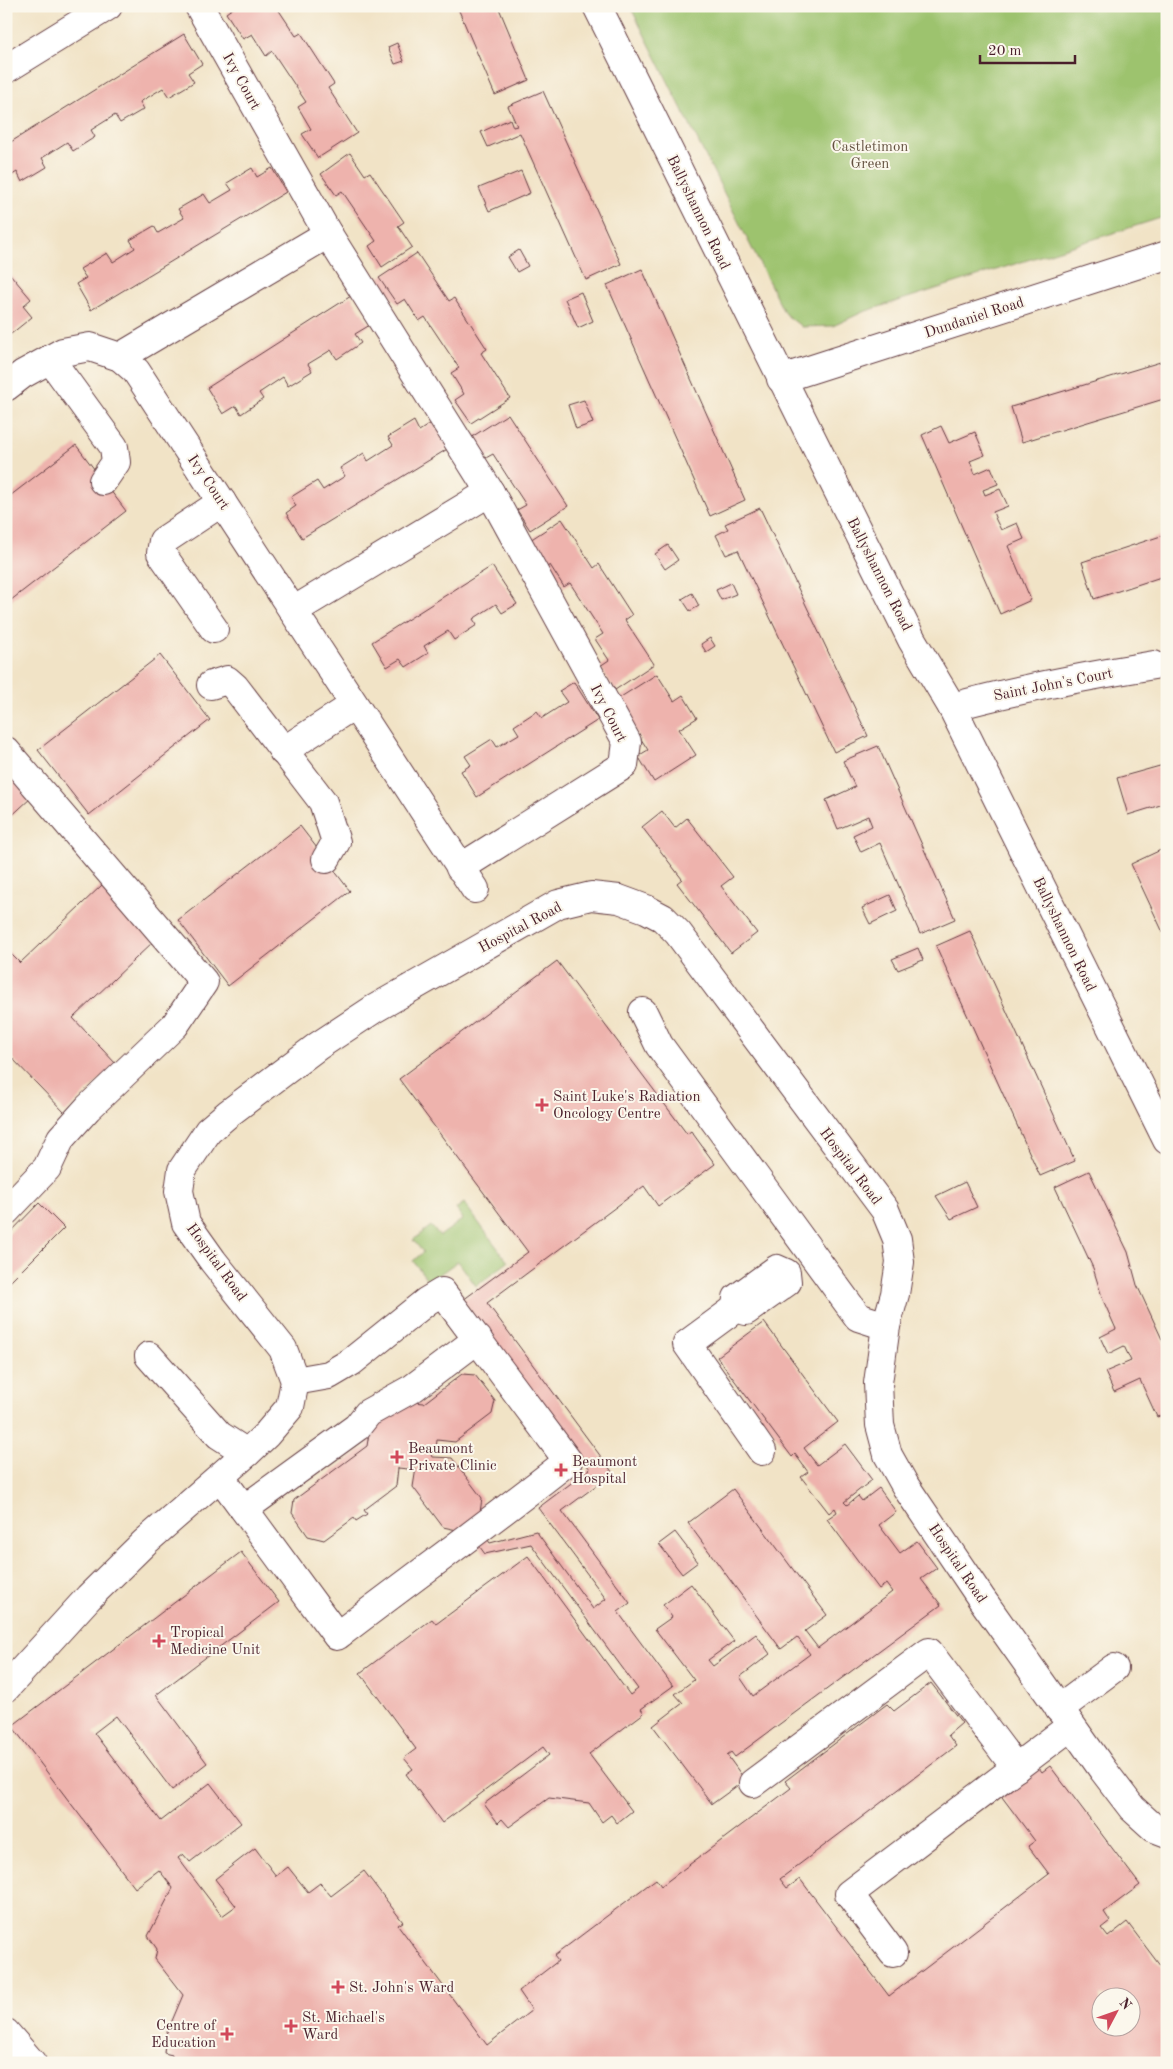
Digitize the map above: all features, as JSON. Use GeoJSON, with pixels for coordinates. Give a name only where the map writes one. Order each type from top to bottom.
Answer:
{"type":"FeatureCollection","features":[{"type":"Feature","properties":{"kind":"street"},"geometry":{"type":"LineString","coordinates":[[6,69],[108,6]]}},
{"type":"Feature","properties":{"kind":"street","name":"Ivy Court"},"geometry":{"type":"LineString","coordinates":[[6,387],[23,374],[63,352],[90,347],[120,357],[136,372],[468,878],[624,765],[627,742],[490,492],[328,234],[199,6]]}},
{"type":"Feature","properties":{"kind":"street","name":"Ballyshannon Road"},"geometry":{"type":"LineString","coordinates":[[597,6],[912,640],[952,707],[1167,1140]]}},
{"type":"Feature","properties":{"kind":"street"},"geometry":{"type":"LineString","coordinates":[[120,357],[328,234]]}},
{"type":"Feature","properties":{"kind":"street","name":"Dundaniel Road"},"geometry":{"type":"LineString","coordinates":[[781,379],[1167,255]]}},
{"type":"Feature","properties":{"kind":"street"},"geometry":{"type":"LineString","coordinates":[[50,359],[114,447],[116,462],[103,481]]}},
{"type":"Feature","properties":{"kind":"street"},"geometry":{"type":"LineString","coordinates":[[293,611],[490,492]]}},
{"type":"Feature","properties":{"kind":"street"},"geometry":{"type":"LineString","coordinates":[[214,629],[161,553],[164,541],[222,502]]}},
{"type":"Feature","properties":{"kind":"street","name":"Saint John's Court"},"geometry":{"type":"LineString","coordinates":[[952,707],[1072,678],[1154,665]]}},
{"type":"Feature","properties":{"kind":"street"},"geometry":{"type":"LineString","coordinates":[[211,685],[227,680],[235,687],[323,802],[336,842],[326,859]]}},
{"type":"Feature","properties":{"kind":"street"},"geometry":{"type":"LineString","coordinates":[[283,750],[354,705]]}},
{"type":"Feature","properties":{"kind":"street"},"geometry":{"type":"LineString","coordinates":[[6,751],[204,982],[175,1025],[88,1108],[61,1138],[47,1168],[6,1211]]}},
{"type":"Feature","properties":{"kind":"street","name":"Hospital Road"},"geometry":{"type":"LineString","coordinates":[[295,1381],[283,1349],[213,1261],[186,1223],[180,1191],[182,1170],[208,1131],[318,1046],[391,999],[558,904],[591,896],[619,899],[646,909],[663,918],[678,934],[885,1210],[897,1239],[900,1262],[895,1294],[886,1326],[878,1383],[880,1425],[888,1455],[906,1487],[1065,1717],[1132,1808],[1154,1828],[1167,1833]]}},
{"type":"Feature","properties":{"kind":"street"},"geometry":{"type":"LineString","coordinates":[[643,1012],[659,1045],[858,1317],[886,1326]]}},
{"type":"Feature","properties":{"kind":"street"},"geometry":{"type":"LineString","coordinates":[[762,1451],[687,1344],[736,1308],[746,1311],[787,1282],[786,1273],[812,1254]]}},
{"type":"Feature","properties":{"kind":"street"},"geometry":{"type":"LineString","coordinates":[[6,1688],[89,1597],[145,1542],[221,1478],[267,1434],[290,1407],[295,1381],[329,1375],[351,1362],[427,1301],[442,1292],[568,1461],[337,1636],[221,1478]]}},
{"type":"Feature","properties":{"kind":"street"},"geometry":{"type":"LineString","coordinates":[[244,1509],[356,1427],[368,1413],[413,1388],[478,1339]]}},
{"type":"Feature","properties":{"kind":"street"},"geometry":{"type":"LineString","coordinates":[[149,1356],[219,1434],[247,1453]]}},
{"type":"Feature","properties":{"kind":"street"},"geometry":{"type":"LineString","coordinates":[[753,1783],[930,1652],[1016,1768]]}},
{"type":"Feature","properties":{"kind":"street"},"geometry":{"type":"LineString","coordinates":[[893,1953],[849,1894],[1016,1768],[1114,1668]]}},
{"type":"Feature","properties":{"kind":"street"},"geometry":{"type":"LineString","coordinates":[[6,2033],[32,2063]]}},
{"type":"Feature","properties":{"kind":"green space","name":"Castletimon Green"},"geometry":{"type":"Polygon","coordinates":[[[630,6],[1167,6],[1167,216],[863,312],[833,326],[802,327],[785,314],[630,6]]]}},
{"type":"Feature","properties":{"kind":"green space"},"geometry":{"type":"Polygon","coordinates":[[[464,1203],[508,1262],[476,1286],[458,1261],[429,1282],[413,1261],[423,1252],[413,1240],[431,1226],[440,1236],[463,1219],[456,1209],[464,1203]]]}},
{"type":"Feature","properties":{"kind":"building"},"geometry":{"type":"Polygon","coordinates":[[[236,6],[276,6],[296,36],[301,33],[334,84],[328,88],[357,133],[318,158],[302,134],[311,129],[298,107],[306,102],[272,51],[266,56],[252,34],[243,39],[226,13],[236,6]]]}},
{"type":"Feature","properties":{"kind":"building"},"geometry":{"type":"Polygon","coordinates":[[[457,6],[498,6],[529,80],[495,95],[457,6]]]}},
{"type":"Feature","properties":{"kind":"building"},"geometry":{"type":"Polygon","coordinates":[[[184,34],[202,64],[188,73],[194,82],[169,97],[163,88],[140,102],[144,109],[120,123],[115,115],[91,130],[95,137],[73,151],[67,142],[42,158],[47,167],[22,182],[17,172],[6,179],[6,145],[184,34]]]}},
{"type":"Feature","properties":{"kind":"building"},"geometry":{"type":"Polygon","coordinates":[[[397,43],[404,61],[395,64],[388,47],[397,43]]]}},
{"type":"Feature","properties":{"kind":"building"},"geometry":{"type":"Polygon","coordinates":[[[543,91],[621,264],[586,280],[520,133],[488,147],[481,132],[510,119],[513,127],[517,126],[508,106],[543,91]]]}},
{"type":"Feature","properties":{"kind":"building"},"geometry":{"type":"Polygon","coordinates":[[[350,153],[365,175],[370,172],[404,222],[398,226],[412,247],[382,267],[369,246],[376,241],[342,191],[336,195],[321,174],[350,153]]]}},
{"type":"Feature","properties":{"kind":"building"},"geometry":{"type":"Polygon","coordinates":[[[252,168],[257,177],[272,168],[286,192],[91,310],[76,284],[86,278],[80,269],[107,253],[113,262],[135,248],[130,240],[154,226],[158,233],[184,218],[178,209],[204,194],[210,203],[232,190],[227,183],[252,168]]]}},
{"type":"Feature","properties":{"kind":"building"},"geometry":{"type":"Polygon","coordinates":[[[521,171],[530,193],[489,211],[479,188],[521,171]]]}},
{"type":"Feature","properties":{"kind":"building"},"geometry":{"type":"Polygon","coordinates":[[[519,250],[528,266],[517,272],[508,257],[519,250]]]}},
{"type":"Feature","properties":{"kind":"building"},"geometry":{"type":"Polygon","coordinates":[[[417,253],[449,301],[454,298],[487,349],[481,353],[510,398],[471,423],[455,400],[464,394],[451,373],[459,368],[425,317],[419,321],[405,299],[397,304],[379,278],[417,253]]]}},
{"type":"Feature","properties":{"kind":"building"},"geometry":{"type":"Polygon","coordinates":[[[642,269],[745,500],[710,516],[607,285],[642,269]]]}},
{"type":"Feature","properties":{"kind":"building"},"geometry":{"type":"Polygon","coordinates":[[[10,274],[31,299],[23,306],[32,317],[6,338],[6,277],[10,274]]]}},
{"type":"Feature","properties":{"kind":"building"},"geometry":{"type":"Polygon","coordinates":[[[581,292],[593,321],[578,328],[565,299],[581,292]]]}},
{"type":"Feature","properties":{"kind":"building"},"geometry":{"type":"Polygon","coordinates":[[[351,296],[370,325],[355,334],[361,343],[337,359],[331,350],[308,364],[312,371],[288,386],[283,377],[259,393],[263,399],[241,414],[236,406],[223,414],[207,388],[351,296]]]}},
{"type":"Feature","properties":{"kind":"building"},"geometry":{"type":"Polygon","coordinates":[[[1167,360],[1167,398],[1022,442],[1011,407],[1167,360]]]}},
{"type":"Feature","properties":{"kind":"building"},"geometry":{"type":"Polygon","coordinates":[[[584,400],[593,423],[576,429],[568,405],[584,400]]]}},
{"type":"Feature","properties":{"kind":"building"},"geometry":{"type":"Polygon","coordinates":[[[508,414],[568,506],[530,530],[517,510],[526,505],[493,454],[484,459],[470,438],[508,414]]]}},
{"type":"Feature","properties":{"kind":"building"},"geometry":{"type":"Polygon","coordinates":[[[414,421],[419,431],[433,422],[449,448],[302,538],[286,513],[296,506],[291,497],[317,481],[323,490],[345,476],[340,468],[364,453],[368,461],[393,445],[388,437],[414,421]]]}},
{"type":"Feature","properties":{"kind":"building"},"geometry":{"type":"Polygon","coordinates":[[[941,426],[949,443],[975,432],[985,455],[970,461],[975,474],[991,467],[998,484],[983,490],[985,495],[1000,489],[1008,506],[993,512],[996,520],[1001,530],[1017,523],[1024,539],[1008,546],[1031,600],[1000,614],[922,435],[941,426]]]}},
{"type":"Feature","properties":{"kind":"building"},"geometry":{"type":"Polygon","coordinates":[[[76,445],[126,511],[6,604],[6,499],[76,445]]]}},
{"type":"Feature","properties":{"kind":"building"},"geometry":{"type":"Polygon","coordinates":[[[760,508],[868,736],[834,752],[738,550],[726,555],[716,535],[728,529],[725,524],[760,508]]]}},
{"type":"Feature","properties":{"kind":"building"},"geometry":{"type":"Polygon","coordinates":[[[562,519],[594,568],[599,564],[632,615],[625,620],[654,664],[615,690],[600,666],[609,660],[595,639],[603,634],[570,583],[564,587],[550,565],[541,571],[524,544],[562,519]]]}},
{"type":"Feature","properties":{"kind":"building"},"geometry":{"type":"Polygon","coordinates":[[[1167,534],[1167,575],[1094,599],[1082,562],[1167,534]]]}},
{"type":"Feature","properties":{"kind":"building"},"geometry":{"type":"Polygon","coordinates":[[[668,545],[678,560],[665,569],[655,554],[668,545]]]}},
{"type":"Feature","properties":{"kind":"building"},"geometry":{"type":"Polygon","coordinates":[[[492,566],[517,604],[502,613],[496,604],[473,619],[477,625],[454,640],[448,631],[424,646],[428,653],[406,667],[400,659],[387,667],[372,642],[492,566]]]}},
{"type":"Feature","properties":{"kind":"building"},"geometry":{"type":"Polygon","coordinates":[[[731,583],[736,594],[721,600],[716,590],[731,583]]]}},
{"type":"Feature","properties":{"kind":"building"},"geometry":{"type":"Polygon","coordinates":[[[692,593],[699,606],[690,611],[682,599],[692,593]]]}},
{"type":"Feature","properties":{"kind":"building"},"geometry":{"type":"Polygon","coordinates":[[[710,638],[715,646],[706,652],[701,644],[710,638]]]}},
{"type":"Feature","properties":{"kind":"building"},"geometry":{"type":"Polygon","coordinates":[[[160,655],[210,720],[89,815],[38,750],[160,655]]]}},
{"type":"Feature","properties":{"kind":"building"},"geometry":{"type":"Polygon","coordinates":[[[657,674],[674,701],[683,695],[697,718],[679,729],[696,755],[654,782],[638,756],[648,750],[616,700],[657,674]]]}},
{"type":"Feature","properties":{"kind":"building"},"geometry":{"type":"Polygon","coordinates":[[[574,682],[598,720],[477,797],[461,771],[471,765],[465,756],[492,739],[497,747],[519,734],[514,726],[537,711],[542,718],[567,702],[559,691],[574,682]]]}},
{"type":"Feature","properties":{"kind":"building"},"geometry":{"type":"Polygon","coordinates":[[[878,746],[955,919],[920,934],[880,843],[861,852],[853,835],[872,826],[868,816],[838,829],[826,800],[855,787],[843,761],[878,746]]]}},
{"type":"Feature","properties":{"kind":"building"},"geometry":{"type":"Polygon","coordinates":[[[1167,764],[1167,803],[1128,815],[1117,778],[1167,764]]]}},
{"type":"Feature","properties":{"kind":"building"},"geometry":{"type":"Polygon","coordinates":[[[6,770],[32,797],[6,821],[6,770]]]}},
{"type":"Feature","properties":{"kind":"building"},"geometry":{"type":"Polygon","coordinates":[[[662,811],[675,828],[687,818],[733,877],[721,886],[757,933],[731,953],[677,883],[682,879],[642,827],[662,811]]]}},
{"type":"Feature","properties":{"kind":"building"},"geometry":{"type":"Polygon","coordinates":[[[300,826],[350,891],[228,986],[178,920],[300,826]]]}},
{"type":"Feature","properties":{"kind":"building"},"geometry":{"type":"Polygon","coordinates":[[[1165,848],[1167,851],[1167,941],[1131,864],[1165,848]]]}},
{"type":"Feature","properties":{"kind":"building"},"geometry":{"type":"Polygon","coordinates":[[[102,885],[155,940],[73,1018],[116,1064],[65,1113],[11,1057],[6,1062],[6,949],[20,963],[102,885]]]}},
{"type":"Feature","properties":{"kind":"building"},"geometry":{"type":"Polygon","coordinates":[[[890,895],[897,911],[870,924],[862,908],[890,895]]]}},
{"type":"Feature","properties":{"kind":"building"},"geometry":{"type":"Polygon","coordinates":[[[970,931],[1075,1161],[1040,1176],[936,946],[970,931]]]}},
{"type":"Feature","properties":{"kind":"building"},"geometry":{"type":"Polygon","coordinates":[[[918,948],[923,960],[898,970],[892,959],[918,948]]]}},
{"type":"Feature","properties":{"kind":"building"},"geometry":{"type":"Polygon","coordinates":[[[557,961],[687,1134],[691,1131],[715,1164],[658,1206],[644,1186],[487,1303],[613,1473],[562,1511],[630,1603],[618,1612],[673,1686],[641,1709],[644,1713],[589,1754],[632,1811],[617,1823],[611,1815],[602,1822],[589,1803],[549,1798],[509,1827],[502,1819],[498,1823],[484,1804],[549,1755],[543,1747],[442,1823],[406,1774],[413,1769],[404,1758],[416,1749],[360,1673],[432,1619],[436,1624],[528,1556],[630,1695],[638,1689],[531,1544],[485,1554],[464,1525],[457,1530],[443,1527],[413,1487],[416,1468],[413,1465],[408,1469],[398,1468],[396,1486],[364,1510],[367,1514],[356,1521],[354,1518],[324,1540],[308,1536],[292,1513],[294,1500],[367,1446],[372,1414],[394,1400],[424,1403],[462,1374],[475,1375],[495,1401],[492,1414],[455,1442],[437,1440],[436,1449],[430,1453],[433,1457],[452,1458],[482,1498],[480,1513],[473,1519],[490,1543],[536,1531],[593,1609],[606,1599],[538,1508],[590,1469],[463,1300],[528,1252],[399,1079],[557,961]]]}},
{"type":"Feature","properties":{"kind":"building"},"geometry":{"type":"Polygon","coordinates":[[[1089,1171],[1128,1252],[1137,1285],[1167,1350],[1167,1413],[1157,1417],[1140,1380],[1114,1392],[1105,1372],[1131,1361],[1124,1346],[1108,1354],[1100,1337],[1116,1329],[1103,1300],[1093,1268],[1055,1187],[1089,1171]]]}},
{"type":"Feature","properties":{"kind":"building"},"geometry":{"type":"Polygon","coordinates":[[[965,1182],[977,1207],[951,1219],[936,1196],[965,1182]]]}},
{"type":"Feature","properties":{"kind":"building"},"geometry":{"type":"Polygon","coordinates":[[[39,1203],[64,1228],[9,1283],[6,1281],[6,1237],[39,1203]]]}},
{"type":"Feature","properties":{"kind":"building"},"geometry":{"type":"Polygon","coordinates":[[[764,1322],[838,1422],[804,1448],[817,1465],[845,1444],[872,1480],[844,1502],[847,1505],[858,1496],[862,1501],[879,1488],[896,1512],[879,1525],[900,1553],[917,1541],[937,1568],[921,1579],[941,1605],[735,1757],[731,1752],[727,1755],[745,1780],[712,1804],[653,1726],[683,1703],[675,1694],[694,1680],[655,1629],[672,1617],[663,1605],[691,1584],[734,1641],[708,1660],[713,1666],[756,1634],[770,1654],[740,1677],[753,1696],[810,1654],[797,1637],[781,1649],[688,1523],[733,1489],[827,1615],[805,1631],[818,1648],[892,1592],[886,1584],[879,1589],[827,1519],[837,1512],[835,1508],[829,1513],[801,1477],[808,1472],[795,1454],[792,1457],[717,1357],[764,1322]]]}},
{"type":"Feature","properties":{"kind":"building"},"geometry":{"type":"Polygon","coordinates":[[[675,1532],[698,1562],[682,1574],[659,1544],[675,1532]]]}},
{"type":"Feature","properties":{"kind":"building"},"geometry":{"type":"Polygon","coordinates":[[[241,1552],[279,1602],[156,1695],[207,1763],[172,1790],[116,1716],[94,1733],[161,1821],[210,1783],[241,1823],[190,1862],[183,1854],[178,1858],[222,1916],[236,1906],[215,1879],[255,1848],[276,1876],[288,1867],[308,1892],[320,1883],[331,1896],[364,1871],[403,1922],[398,1925],[487,2045],[532,2010],[519,1991],[558,1961],[554,1956],[656,1879],[661,1886],[791,1788],[785,1781],[887,1704],[894,1711],[931,1683],[962,1723],[948,1735],[956,1746],[780,1879],[787,1888],[800,1879],[889,1996],[1049,1874],[1028,1846],[1035,1841],[999,1793],[1036,1764],[1042,1772],[1050,1766],[1140,1885],[1104,1912],[1110,1921],[1101,1928],[1108,1937],[1127,1922],[1167,1975],[1167,2063],[172,2063],[172,2055],[164,2053],[166,2035],[183,1995],[155,1959],[157,1949],[148,1936],[173,1888],[159,1870],[135,1888],[12,1726],[241,1552]]]}},
{"type":"Feature","properties":{"kind":"place","name":"Saint Luke's Radiation Oncology Centre"},"geometry":{"type":"Point","coordinates":[542,1105]}},
{"type":"Feature","properties":{"kind":"place","name":"Beaumont Private Clinic"},"geometry":{"type":"Point","coordinates":[397,1457]}},
{"type":"Feature","properties":{"kind":"place","name":"Beaumont Hospital"},"geometry":{"type":"Point","coordinates":[561,1470]}},
{"type":"Feature","properties":{"kind":"place","name":"Tropical Medicine Unit"},"geometry":{"type":"Point","coordinates":[159,1641]}},
{"type":"Feature","properties":{"kind":"place","name":"St. John's Ward"},"geometry":{"type":"Point","coordinates":[338,1987]}},
{"type":"Feature","properties":{"kind":"place","name":"St. Michael's Ward"},"geometry":{"type":"Point","coordinates":[291,2026]}},
{"type":"Feature","properties":{"kind":"place","name":"Centre of Education"},"geometry":{"type":"Point","coordinates":[227,2034]}}]}
